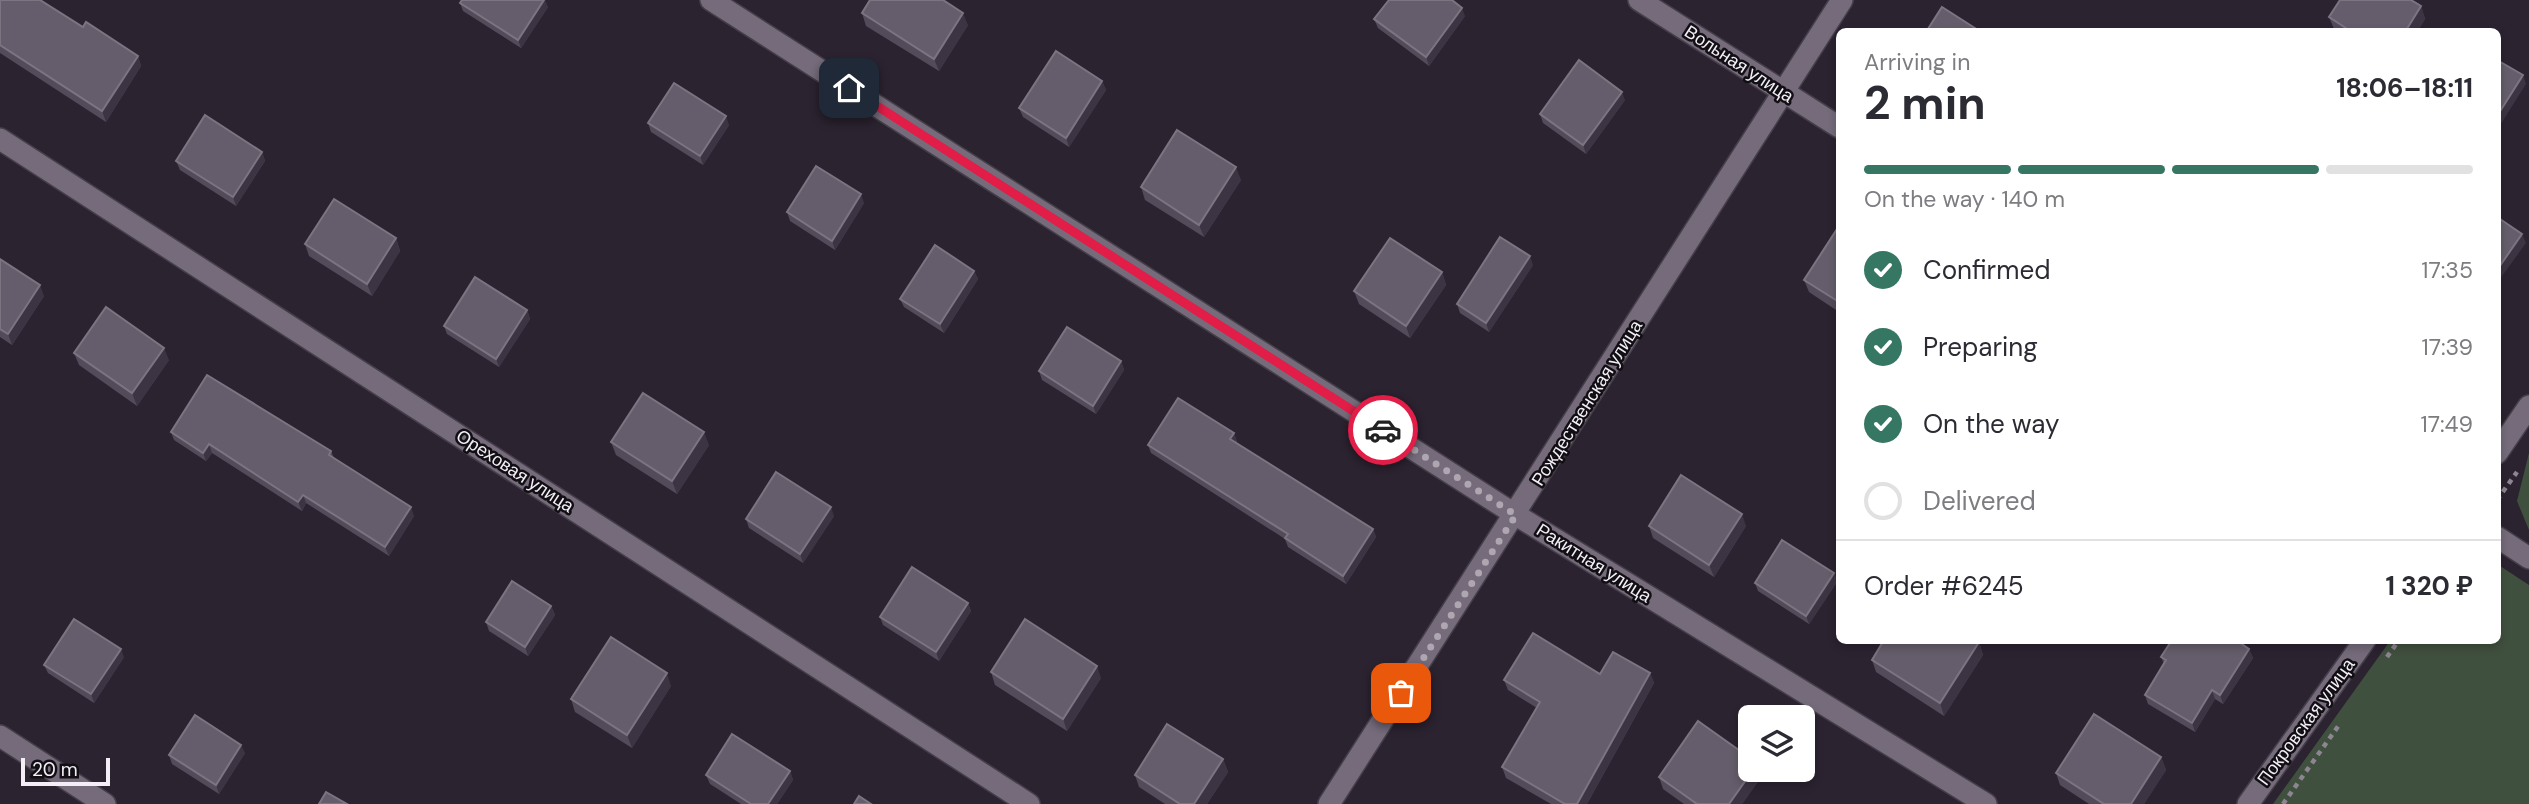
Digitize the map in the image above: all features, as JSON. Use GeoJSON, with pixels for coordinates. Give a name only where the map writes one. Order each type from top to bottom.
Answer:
{"type":"FeatureCollection","features":[{"type":"Feature","properties":{"kind":"street","name":"Ракитная улица"},"geometry":{"type":"LineString","coordinates":[[711,0],[1516,515],[1986,804]]}},
{"type":"Feature","properties":{"kind":"street","name":"Вольная улица"},"geometry":{"type":"LineString","coordinates":[[1639,0],[1836,125]]}},
{"type":"Feature","properties":{"kind":"street","name":"Рождественская улица"},"geometry":{"type":"LineString","coordinates":[[1329,804],[1516,515],[1842,0]]}},
{"type":"Feature","properties":{"kind":"street","name":"Ореховая улица"},"geometry":{"type":"LineString","coordinates":[[0,139],[1029,804]]}},
{"type":"Feature","properties":{"kind":"street"},"geometry":{"type":"LineString","coordinates":[[2501,447],[2529,406]]}},
{"type":"Feature","properties":{"kind":"street"},"geometry":{"type":"LineString","coordinates":[[2501,540],[2529,558]]}},
{"type":"Feature","properties":{"kind":"street","name":"Покровская улица"},"geometry":{"type":"LineString","coordinates":[[2248,804],[2362,644]]}},
{"type":"Feature","properties":{"kind":"street"},"geometry":{"type":"LineString","coordinates":[[0,736],[105,804]]}},
{"type":"Feature","properties":{"kind":"path"},"geometry":{"type":"LineString","coordinates":[[2501,494],[2523,463]]}},
{"type":"Feature","properties":{"kind":"green space"},"geometry":{"type":"Polygon","coordinates":[[[2529,453],[2529,530],[2517,501],[2529,453]]]}},
{"type":"Feature","properties":{"kind":"green space"},"geometry":{"type":"Polygon","coordinates":[[[2501,567],[2529,585],[2529,804],[2273,804],[2388,644],[2501,644],[2501,567]]]}},
{"type":"Feature","properties":{"kind":"building"},"geometry":{"type":"Polygon","coordinates":[[[0,0],[40,0],[83,27],[86,22],[138,56],[102,111],[0,45],[0,0]]]}},
{"type":"Feature","properties":{"kind":"building"},"geometry":{"type":"Polygon","coordinates":[[[462,0],[544,0],[518,40],[460,3],[462,0]]]}},
{"type":"Feature","properties":{"kind":"building"},"geometry":{"type":"Polygon","coordinates":[[[870,0],[943,0],[963,13],[934,59],[862,13],[870,0]]]}},
{"type":"Feature","properties":{"kind":"building"},"geometry":{"type":"Polygon","coordinates":[[[1389,0],[1452,0],[1462,8],[1426,57],[1374,19],[1389,0]]]}},
{"type":"Feature","properties":{"kind":"building"},"geometry":{"type":"Polygon","coordinates":[[[2340,0],[2411,0],[2421,6],[2407,28],[2346,28],[2329,17],[2340,0]]]}},
{"type":"Feature","properties":{"kind":"building"},"geometry":{"type":"Polygon","coordinates":[[[1942,7],[1975,28],[1929,28],[1942,7]]]}},
{"type":"Feature","properties":{"kind":"building"},"geometry":{"type":"Polygon","coordinates":[[[1056,51],[1102,81],[1066,138],[1019,108],[1056,51]]]}},
{"type":"Feature","properties":{"kind":"building"},"geometry":{"type":"Polygon","coordinates":[[[1579,60],[1622,92],[1583,145],[1540,114],[1579,60]]]}},
{"type":"Feature","properties":{"kind":"building"},"geometry":{"type":"Polygon","coordinates":[[[2501,62],[2523,75],[2501,110],[2501,62]]]}},
{"type":"Feature","properties":{"kind":"building"},"geometry":{"type":"Polygon","coordinates":[[[674,83],[726,116],[700,156],[648,123],[674,83]]]}},
{"type":"Feature","properties":{"kind":"building"},"geometry":{"type":"Polygon","coordinates":[[[205,115],[262,152],[233,197],[176,161],[205,115]]]}},
{"type":"Feature","properties":{"kind":"building"},"geometry":{"type":"Polygon","coordinates":[[[1177,130],[1236,167],[1199,225],[1141,187],[1177,130]]]}},
{"type":"Feature","properties":{"kind":"building"},"geometry":{"type":"Polygon","coordinates":[[[816,166],[861,194],[832,241],[787,212],[816,166]]]}},
{"type":"Feature","properties":{"kind":"building"},"geometry":{"type":"Polygon","coordinates":[[[334,199],[396,238],[367,284],[305,244],[334,199]]]}},
{"type":"Feature","properties":{"kind":"building"},"geometry":{"type":"Polygon","coordinates":[[[2501,220],[2522,234],[2501,264],[2501,220]]]}},
{"type":"Feature","properties":{"kind":"building"},"geometry":{"type":"Polygon","coordinates":[[[1836,231],[1836,300],[1804,280],[1836,231]]]}},
{"type":"Feature","properties":{"kind":"building"},"geometry":{"type":"Polygon","coordinates":[[[1500,237],[1530,256],[1486,323],[1457,304],[1500,237]]]}},
{"type":"Feature","properties":{"kind":"building"},"geometry":{"type":"Polygon","coordinates":[[[1390,238],[1442,272],[1406,326],[1354,291],[1390,238]]]}},
{"type":"Feature","properties":{"kind":"building"},"geometry":{"type":"Polygon","coordinates":[[[935,245],[974,271],[940,324],[900,299],[935,245]]]}},
{"type":"Feature","properties":{"kind":"building"},"geometry":{"type":"Polygon","coordinates":[[[0,259],[40,285],[8,334],[0,329],[0,259]]]}},
{"type":"Feature","properties":{"kind":"building"},"geometry":{"type":"Polygon","coordinates":[[[475,277],[527,310],[496,359],[444,326],[475,277]]]}},
{"type":"Feature","properties":{"kind":"building"},"geometry":{"type":"Polygon","coordinates":[[[106,307],[164,348],[132,393],[74,353],[106,307]]]}},
{"type":"Feature","properties":{"kind":"building"},"geometry":{"type":"Polygon","coordinates":[[[1067,327],[1121,361],[1093,406],[1039,371],[1067,327]]]}},
{"type":"Feature","properties":{"kind":"building"},"geometry":{"type":"Polygon","coordinates":[[[207,375],[331,451],[329,455],[411,507],[385,547],[303,495],[298,502],[209,444],[203,453],[171,432],[207,375]]]}},
{"type":"Feature","properties":{"kind":"building"},"geometry":{"type":"Polygon","coordinates":[[[643,393],[704,432],[672,481],[611,442],[643,393]]]}},
{"type":"Feature","properties":{"kind":"building"},"geometry":{"type":"Polygon","coordinates":[[[1178,398],[1234,433],[1230,439],[1373,529],[1343,576],[1285,538],[1288,534],[1148,445],[1178,398]]]}},
{"type":"Feature","properties":{"kind":"building"},"geometry":{"type":"Polygon","coordinates":[[[776,472],[831,507],[800,554],[746,519],[776,472]]]}},
{"type":"Feature","properties":{"kind":"building"},"geometry":{"type":"Polygon","coordinates":[[[1681,475],[1742,514],[1709,565],[1649,526],[1681,475]]]}},
{"type":"Feature","properties":{"kind":"building"},"geometry":{"type":"Polygon","coordinates":[[[1782,540],[1834,573],[1806,616],[1755,583],[1782,540]]]}},
{"type":"Feature","properties":{"kind":"building"},"geometry":{"type":"Polygon","coordinates":[[[912,567],[968,603],[936,652],[880,617],[912,567]]]}},
{"type":"Feature","properties":{"kind":"building"},"geometry":{"type":"Polygon","coordinates":[[[512,581],[551,606],[525,647],[486,622],[512,581]]]}},
{"type":"Feature","properties":{"kind":"building"},"geometry":{"type":"Polygon","coordinates":[[[74,619],[121,649],[91,694],[44,665],[74,619]]]}},
{"type":"Feature","properties":{"kind":"building"},"geometry":{"type":"Polygon","coordinates":[[[1025,619],[1097,666],[1063,719],[991,672],[1025,619]]]}},
{"type":"Feature","properties":{"kind":"building"},"geometry":{"type":"Polygon","coordinates":[[[1533,633],[1600,674],[1613,652],[1650,673],[1577,804],[1565,804],[1502,767],[1540,702],[1504,680],[1533,633]]]}},
{"type":"Feature","properties":{"kind":"building"},"geometry":{"type":"Polygon","coordinates":[[[611,637],[667,673],[627,735],[571,699],[611,637]]]}},
{"type":"Feature","properties":{"kind":"building"},"geometry":{"type":"Polygon","coordinates":[[[1882,644],[1978,644],[1940,703],[1872,660],[1882,644]]]}},
{"type":"Feature","properties":{"kind":"building"},"geometry":{"type":"Polygon","coordinates":[[[2169,644],[2242,644],[2249,649],[2220,695],[2212,690],[2192,723],[2145,695],[2166,660],[2161,657],[2169,644]]]}},
{"type":"Feature","properties":{"kind":"building"},"geometry":{"type":"Polygon","coordinates":[[[2094,714],[2161,757],[2131,804],[2104,804],[2056,773],[2094,714]]]}},
{"type":"Feature","properties":{"kind":"building"},"geometry":{"type":"Polygon","coordinates":[[[195,715],[241,745],[216,785],[169,755],[195,715]]]}},
{"type":"Feature","properties":{"kind":"building"},"geometry":{"type":"Polygon","coordinates":[[[1698,721],[1738,749],[1738,782],[1745,782],[1729,804],[1697,804],[1659,777],[1698,721]]]}},
{"type":"Feature","properties":{"kind":"building"},"geometry":{"type":"Polygon","coordinates":[[[1167,724],[1223,759],[1194,804],[1180,804],[1135,775],[1167,724]]]}},
{"type":"Feature","properties":{"kind":"building"},"geometry":{"type":"Polygon","coordinates":[[[732,734],[790,771],[768,804],[751,804],[706,775],[732,734]]]}},
{"type":"Feature","properties":{"kind":"building"},"geometry":{"type":"Polygon","coordinates":[[[326,792],[347,804],[319,804],[326,792]]]}},
{"type":"Feature","properties":{"kind":"building"},"geometry":{"type":"Polygon","coordinates":[[[859,796],[871,804],[854,804],[859,796]]]}},
{"type":"Feature","properties":{"kind":"way so far"},"geometry":{"type":"LineString","coordinates":[[1383,430],[1516,515],[1401,693]]}},
{"type":"Feature","properties":{"kind":"route"},"geometry":{"type":"LineString","coordinates":[[849,88],[1383,430]]}}]}
